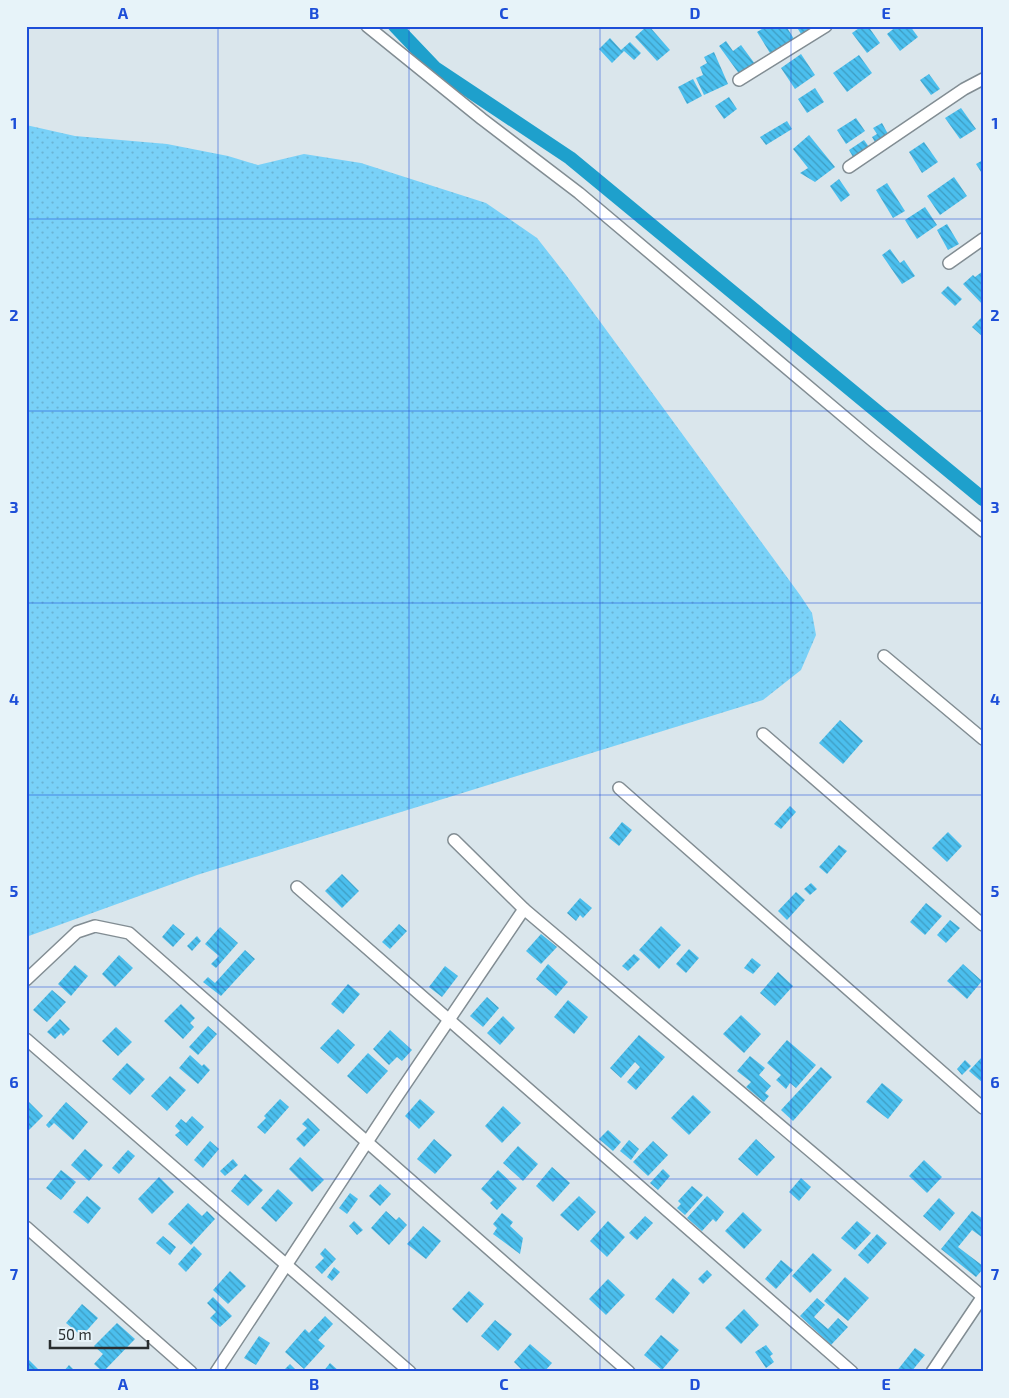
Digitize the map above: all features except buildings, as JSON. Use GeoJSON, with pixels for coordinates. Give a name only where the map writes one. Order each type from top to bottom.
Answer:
{"type":"FeatureCollection","features":[{"type":"Feature","properties":{"kind":"street"},"geometry":{"type":"LineString","coordinates":[[366,26],[482,119],[579,193],[873,441],[983,531]]}},
{"type":"Feature","properties":{"kind":"street"},"geometry":{"type":"LineString","coordinates":[[739,80],[826,26]]}},
{"type":"Feature","properties":{"kind":"street"},"geometry":{"type":"LineString","coordinates":[[848,166],[964,89],[983,79]]}},
{"type":"Feature","properties":{"kind":"street"},"geometry":{"type":"LineString","coordinates":[[949,263],[983,239]]}},
{"type":"Feature","properties":{"kind":"street"},"geometry":{"type":"LineString","coordinates":[[884,656],[983,739]]}},
{"type":"Feature","properties":{"kind":"street"},"geometry":{"type":"LineString","coordinates":[[763,734],[983,925]]}},
{"type":"Feature","properties":{"kind":"street"},"geometry":{"type":"LineString","coordinates":[[619,788],[983,1108]]}},
{"type":"Feature","properties":{"kind":"street"},"geometry":{"type":"LineString","coordinates":[[454,840],[524,909],[983,1296],[932,1372]]}},
{"type":"Feature","properties":{"kind":"street"},"geometry":{"type":"LineString","coordinates":[[297,887],[852,1372]]}},
{"type":"Feature","properties":{"kind":"street"},"geometry":{"type":"LineString","coordinates":[[216,1372],[367,1142],[524,909]]}},
{"type":"Feature","properties":{"kind":"street"},"geometry":{"type":"LineString","coordinates":[[26,980],[77,932],[95,926],[128,934],[629,1372]]}},
{"type":"Feature","properties":{"kind":"street"},"geometry":{"type":"LineString","coordinates":[[26,1039],[410,1372]]}},
{"type":"Feature","properties":{"kind":"street"},"geometry":{"type":"LineString","coordinates":[[26,1227],[191,1372]]}},
{"type":"Feature","properties":{"kind":"shaded area"},"geometry":{"type":"Polygon","coordinates":[[[26,125],[75,136],[167,144],[228,156],[258,165],[304,154],[361,163],[486,203],[537,238],[566,275],[812,613],[816,635],[801,670],[763,700],[197,875],[26,937],[26,125]]]}},
{"type":"Feature","properties":{"kind":"waterway"},"geometry":{"type":"LineString","coordinates":[[395,26],[435,68],[570,158],[983,499]]}}]}
